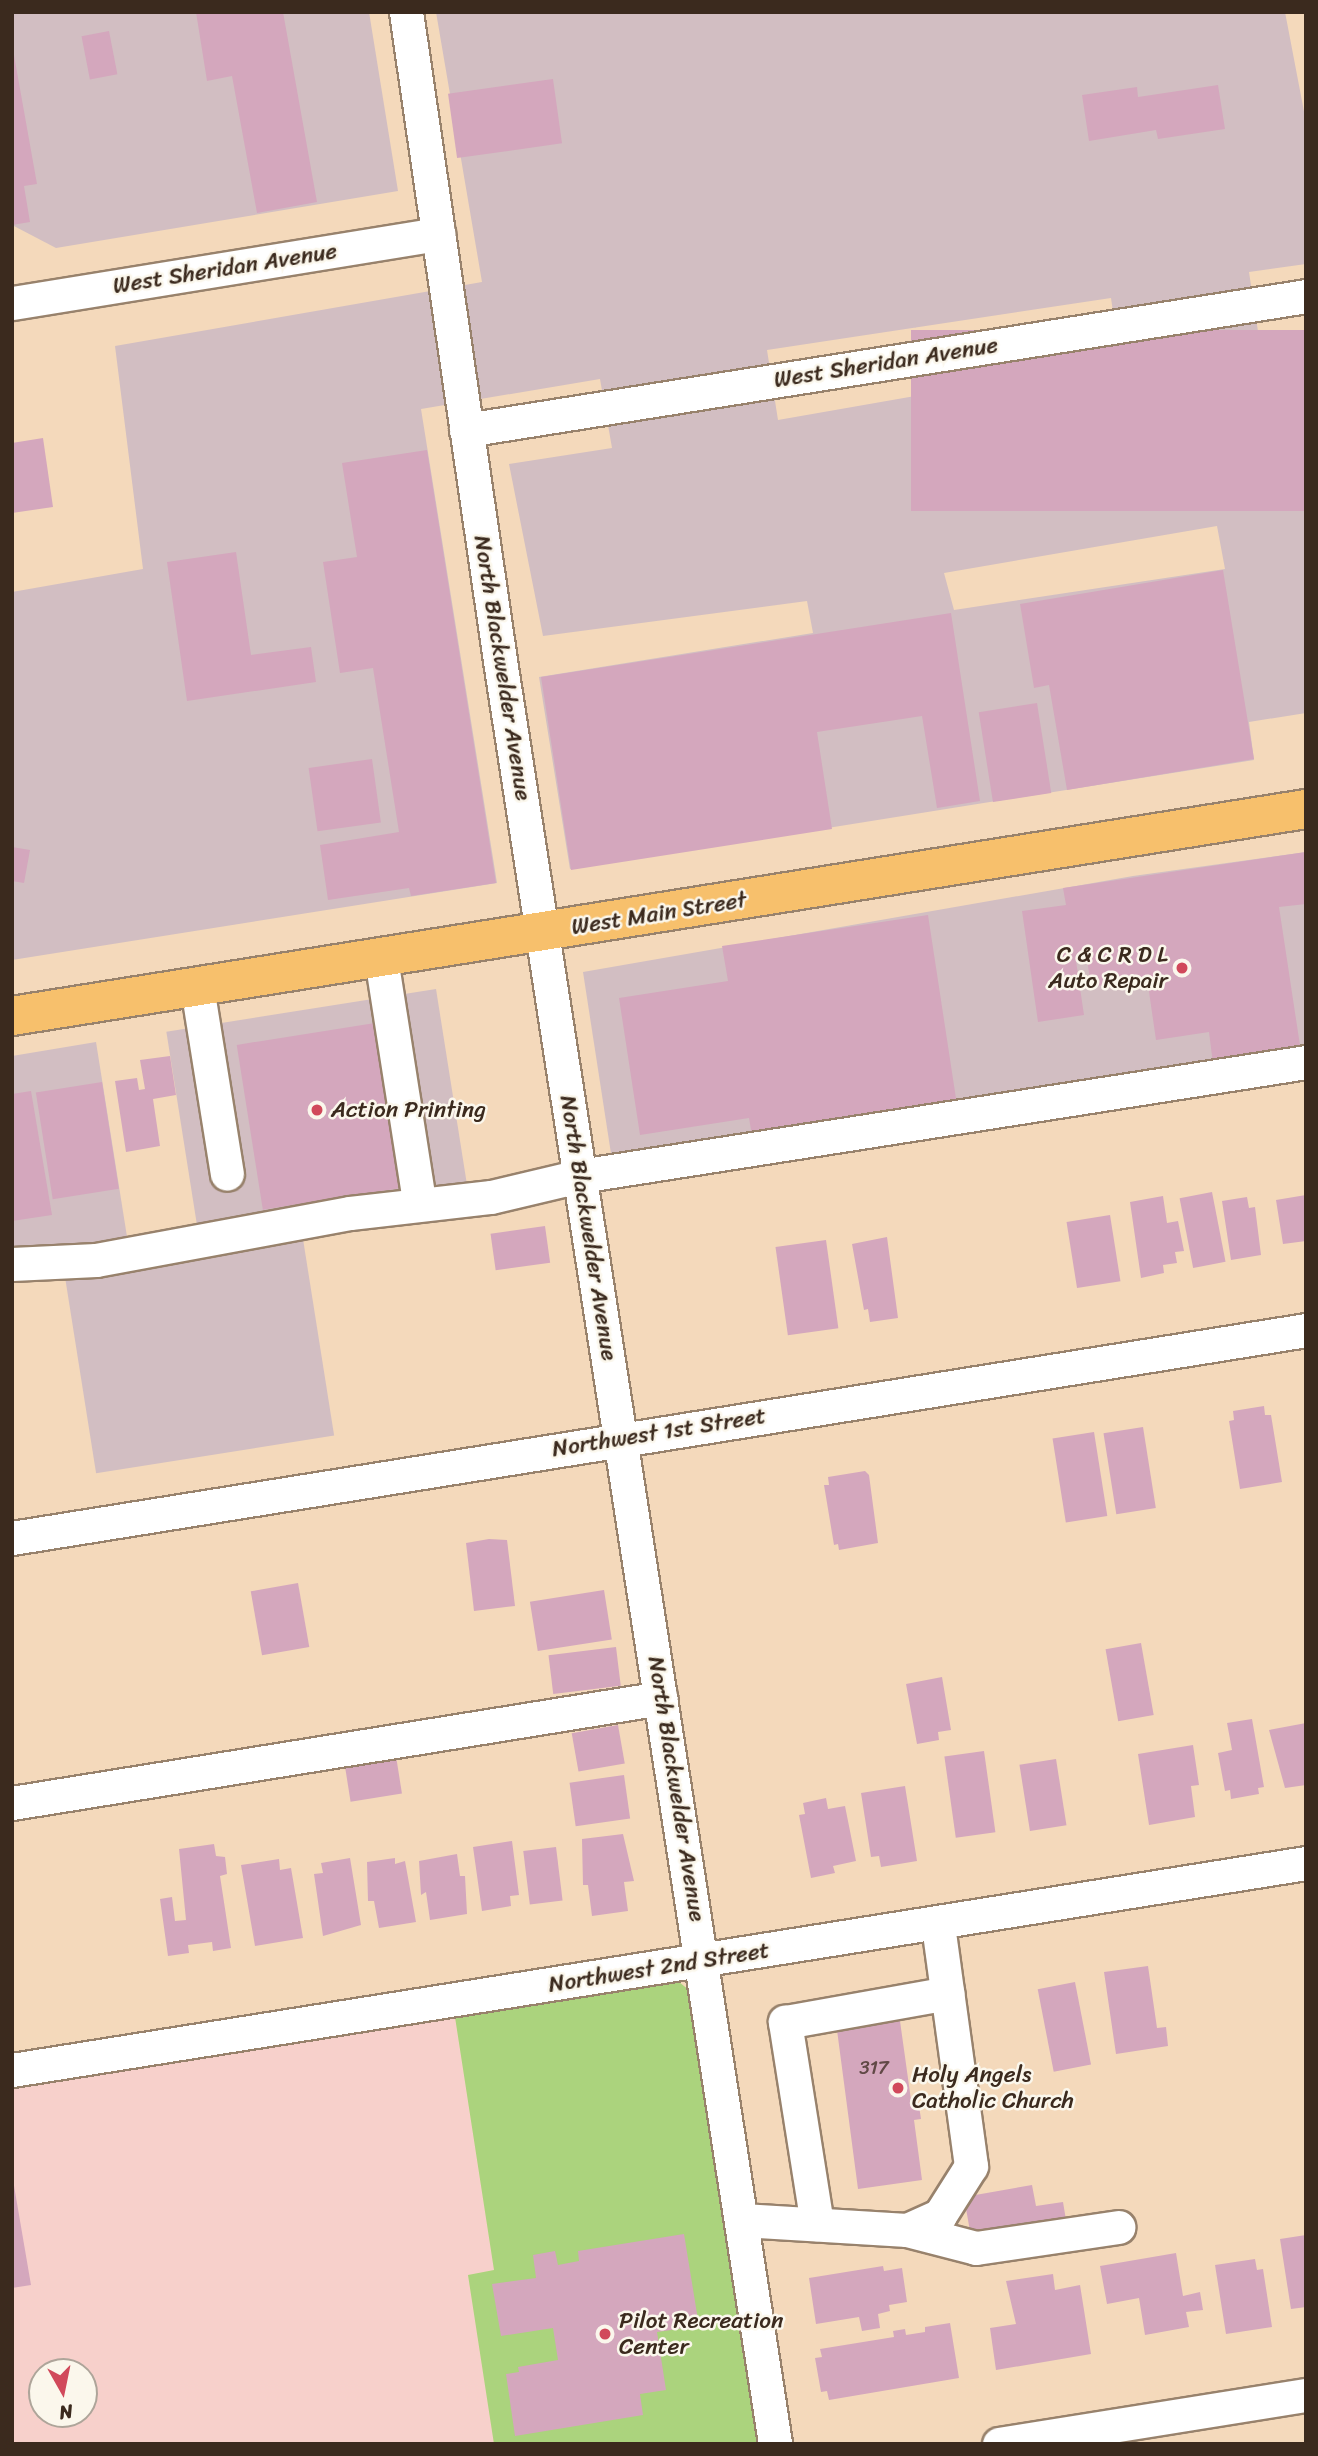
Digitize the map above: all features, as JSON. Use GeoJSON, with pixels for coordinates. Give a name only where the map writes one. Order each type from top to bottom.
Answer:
{"type":"FeatureCollection","features":[{"type":"Feature","properties":{"kind":"main road","name":"West Main Street"},"geometry":{"type":"LineString","coordinates":[[12,1016],[1306,809]]}},
{"type":"Feature","properties":{"kind":"street","name":"North Blackwelder Avenue"},"geometry":{"type":"LineString","coordinates":[[406,12],[466,430],[620,1439],[704,1962],[775,2444]]}},
{"type":"Feature","properties":{"kind":"street","name":"West Sheridan Avenue"},"geometry":{"type":"LineString","coordinates":[[12,303],[438,234]]}},
{"type":"Feature","properties":{"kind":"street","name":"West Sheridan Avenue"},"geometry":{"type":"LineString","coordinates":[[466,430],[1306,296]]}},
{"type":"Feature","properties":{"kind":"street"},"geometry":{"type":"LineString","coordinates":[[381,958],[419,1202]]}},
{"type":"Feature","properties":{"kind":"street"},"geometry":{"type":"LineString","coordinates":[[197,988],[227,1174]]}},
{"type":"Feature","properties":{"kind":"street"},"geometry":{"type":"LineString","coordinates":[[12,1264],[96,1260],[419,1202],[491,1197],[580,1176],[1306,1062]]}},
{"type":"Feature","properties":{"kind":"street","name":"Northwest 1st Street"},"geometry":{"type":"LineString","coordinates":[[12,1538],[1306,1331]]}},
{"type":"Feature","properties":{"kind":"street"},"geometry":{"type":"LineString","coordinates":[[12,1803],[662,1698]]}},
{"type":"Feature","properties":{"kind":"street","name":"Northwest 2nd Street"},"geometry":{"type":"LineString","coordinates":[[12,2070],[704,1962],[1306,1863]]}},
{"type":"Feature","properties":{"kind":"street"},"geometry":{"type":"LineString","coordinates":[[907,2230],[940,2215],[971,2166],[938,1924]]}},
{"type":"Feature","properties":{"kind":"street"},"geometry":{"type":"LineString","coordinates":[[817,2224],[785,2022],[947,1993]]}},
{"type":"Feature","properties":{"kind":"street"},"geometry":{"type":"LineString","coordinates":[[742,2220],[907,2230],[976,2248],[1118,2227]]}},
{"type":"Feature","properties":{"kind":"street"},"geometry":{"type":"LineString","coordinates":[[999,2444],[1306,2395]]}},
{"type":"Feature","properties":{"kind":"shaded area"},"geometry":{"type":"Polygon","coordinates":[[[12,12],[369,12],[398,191],[56,248],[12,225],[12,12]]]}},
{"type":"Feature","properties":{"kind":"shaded area"},"geometry":{"type":"Polygon","coordinates":[[[436,12],[1285,12],[1306,122],[1306,264],[1249,272],[1259,338],[1306,330],[1306,713],[1249,722],[1254,760],[570,869],[539,677],[813,633],[807,601],[543,636],[509,464],[612,448],[600,379],[421,409],[497,883],[12,960],[12,592],[143,569],[115,346],[482,282],[436,12]],[[1111,298],[767,350],[778,420],[1120,360],[1111,298]],[[1217,526],[944,573],[954,610],[1225,569],[1217,526]]]}},
{"type":"Feature","properties":{"kind":"shaded area"},"geometry":{"type":"Polygon","coordinates":[[[1306,852],[1306,1048],[612,1160],[583,972],[1133,876],[1306,852]]]}},
{"type":"Feature","properties":{"kind":"shaded area","name":"Action Printing"},"geometry":{"type":"Polygon","coordinates":[[[436,989],[468,1190],[198,1233],[166,1032],[436,989]]]}},
{"type":"Feature","properties":{"kind":"shaded area"},"geometry":{"type":"Polygon","coordinates":[[[96,1042],[128,1243],[12,1261],[12,1056],[96,1042]]]}},
{"type":"Feature","properties":{"kind":"shaded area"},"geometry":{"type":"Polygon","coordinates":[[[303,1239],[334,1436],[96,1473],[65,1277],[303,1239]]]}},
{"type":"Feature","properties":{"kind":"shaded area"},"geometry":{"type":"Polygon","coordinates":[[[455,2017],[494,2270],[468,2275],[494,2444],[12,2444],[12,2089],[455,2017]]]}},
{"type":"Feature","properties":{"kind":"green space"},"geometry":{"type":"Polygon","coordinates":[[[679,1982],[689,1990],[757,2444],[494,2444],[468,2275],[494,2270],[455,2017],[679,1982]]]}},
{"type":"Feature","properties":{"kind":"building"},"geometry":{"type":"Polygon","coordinates":[[[196,12],[283,12],[317,202],[257,213],[232,76],[207,81],[196,12]]]}},
{"type":"Feature","properties":{"kind":"building"},"geometry":{"type":"Polygon","coordinates":[[[109,31],[117,74],[90,80],[82,36],[109,31]]]}},
{"type":"Feature","properties":{"kind":"building"},"geometry":{"type":"Polygon","coordinates":[[[12,44],[37,184],[24,186],[30,222],[12,225],[12,44]]]}},
{"type":"Feature","properties":{"kind":"building"},"geometry":{"type":"Polygon","coordinates":[[[553,79],[562,143],[457,158],[448,94],[553,79]]]}},
{"type":"Feature","properties":{"kind":"building"},"geometry":{"type":"Polygon","coordinates":[[[1218,85],[1225,129],[1158,139],[1156,130],[1089,141],[1082,95],[1137,87],[1138,97],[1218,85]]]}},
{"type":"Feature","properties":{"kind":"building"},"geometry":{"type":"Polygon","coordinates":[[[911,330],[1306,330],[1306,511],[911,511],[911,330]]]}},
{"type":"Feature","properties":{"kind":"building"},"geometry":{"type":"Polygon","coordinates":[[[43,438],[53,507],[12,513],[12,443],[43,438]]]}},
{"type":"Feature","properties":{"kind":"building"},"geometry":{"type":"Polygon","coordinates":[[[427,450],[496,883],[411,896],[409,888],[328,900],[320,845],[399,832],[373,668],[340,673],[323,562],[357,557],[342,463],[427,450]]]}},
{"type":"Feature","properties":{"kind":"building"},"geometry":{"type":"Polygon","coordinates":[[[236,552],[251,655],[311,647],[316,682],[187,701],[167,562],[236,552]]]}},
{"type":"Feature","properties":{"kind":"building"},"geometry":{"type":"Polygon","coordinates":[[[1223,570],[1254,759],[1067,790],[1049,685],[1034,688],[1020,604],[1223,570]]]}},
{"type":"Feature","properties":{"kind":"building"},"geometry":{"type":"Polygon","coordinates":[[[951,613],[980,801],[937,808],[922,716],[817,732],[832,829],[571,870],[541,677],[951,613]]]}},
{"type":"Feature","properties":{"kind":"building"},"geometry":{"type":"Polygon","coordinates":[[[1037,703],[1051,793],[993,802],[979,712],[1037,703]]]}},
{"type":"Feature","properties":{"kind":"building"},"geometry":{"type":"Polygon","coordinates":[[[372,759],[381,822],[318,831],[309,768],[372,759]]]}},
{"type":"Feature","properties":{"kind":"building"},"geometry":{"type":"Polygon","coordinates":[[[12,847],[30,850],[24,883],[12,881],[12,847]]]}},
{"type":"Feature","properties":{"kind":"building"},"geometry":{"type":"Polygon","coordinates":[[[1306,852],[1306,904],[1279,907],[1301,1052],[1213,1064],[1209,1032],[1156,1040],[1147,978],[1091,987],[1087,959],[1076,961],[1084,1015],[1038,1022],[1022,911],[1066,905],[1063,888],[1306,852]]]}},
{"type":"Feature","properties":{"kind":"building"},"geometry":{"type":"Polygon","coordinates":[[[928,915],[957,1105],[752,1136],[749,1118],[640,1135],[619,998],[728,981],[722,946],[928,915]]]}},
{"type":"Feature","properties":{"kind":"building"},"geometry":{"type":"Polygon","coordinates":[[[375,1023],[401,1188],[263,1210],[237,1045],[375,1023]]]}},
{"type":"Feature","properties":{"kind":"building"},"geometry":{"type":"Polygon","coordinates":[[[170,1056],[176,1095],[153,1099],[160,1146],[126,1152],[115,1081],[137,1078],[139,1090],[145,1089],[140,1060],[170,1056]]]}},
{"type":"Feature","properties":{"kind":"building"},"geometry":{"type":"Polygon","coordinates":[[[102,1082],[119,1189],[53,1199],[36,1092],[102,1082]]]}},
{"type":"Feature","properties":{"kind":"building"},"geometry":{"type":"Polygon","coordinates":[[[31,1091],[52,1215],[12,1221],[12,1094],[31,1091]]]}},
{"type":"Feature","properties":{"kind":"building"},"geometry":{"type":"Polygon","coordinates":[[[1212,1192],[1226,1262],[1193,1268],[1180,1198],[1212,1192]]]}},
{"type":"Feature","properties":{"kind":"building"},"geometry":{"type":"Polygon","coordinates":[[[1306,1195],[1306,1241],[1283,1244],[1276,1200],[1306,1195]]]}},
{"type":"Feature","properties":{"kind":"building"},"geometry":{"type":"Polygon","coordinates":[[[1163,1196],[1167,1223],[1178,1221],[1184,1251],[1175,1252],[1177,1263],[1163,1265],[1164,1273],[1141,1278],[1130,1202],[1163,1196]]]}},
{"type":"Feature","properties":{"kind":"building"},"geometry":{"type":"Polygon","coordinates":[[[1247,1197],[1249,1208],[1255,1207],[1261,1255],[1231,1260],[1222,1201],[1247,1197]]]}},
{"type":"Feature","properties":{"kind":"building"},"geometry":{"type":"Polygon","coordinates":[[[1110,1215],[1120,1281],[1077,1288],[1067,1222],[1110,1215]]]}},
{"type":"Feature","properties":{"kind":"building"},"geometry":{"type":"Polygon","coordinates":[[[545,1226],[550,1263],[496,1270],[491,1234],[545,1226]]]}},
{"type":"Feature","properties":{"kind":"building"},"geometry":{"type":"Polygon","coordinates":[[[887,1237],[898,1318],[870,1322],[868,1309],[864,1310],[852,1244],[887,1237]]]}},
{"type":"Feature","properties":{"kind":"building"},"geometry":{"type":"Polygon","coordinates":[[[826,1240],[838,1328],[788,1335],[775,1247],[826,1240]]]}},
{"type":"Feature","properties":{"kind":"building"},"geometry":{"type":"Polygon","coordinates":[[[1264,1406],[1265,1415],[1271,1415],[1282,1482],[1240,1489],[1229,1421],[1234,1420],[1233,1411],[1264,1406]]]}},
{"type":"Feature","properties":{"kind":"building"},"geometry":{"type":"Polygon","coordinates":[[[1143,1427],[1156,1508],[1116,1514],[1103,1433],[1143,1427]]]}},
{"type":"Feature","properties":{"kind":"building"},"geometry":{"type":"Polygon","coordinates":[[[1094,1432],[1107,1516],[1066,1523],[1053,1439],[1094,1432]]]}},
{"type":"Feature","properties":{"kind":"building"},"geometry":{"type":"Polygon","coordinates":[[[865,1471],[869,1475],[878,1543],[839,1550],[838,1544],[834,1545],[824,1485],[829,1485],[828,1477],[865,1471]]]}},
{"type":"Feature","properties":{"kind":"building"},"geometry":{"type":"Polygon","coordinates":[[[489,1539],[507,1540],[515,1606],[474,1611],[466,1543],[489,1539]]]}},
{"type":"Feature","properties":{"kind":"building"},"geometry":{"type":"Polygon","coordinates":[[[298,1583],[309,1647],[262,1655],[251,1591],[298,1583]]]}},
{"type":"Feature","properties":{"kind":"building"},"geometry":{"type":"Polygon","coordinates":[[[604,1590],[612,1639],[538,1651],[530,1602],[604,1590]]]}},
{"type":"Feature","properties":{"kind":"building"},"geometry":{"type":"Polygon","coordinates":[[[1141,1643],[1154,1715],[1118,1721],[1106,1649],[1141,1643]]]}},
{"type":"Feature","properties":{"kind":"building"},"geometry":{"type":"Polygon","coordinates":[[[616,1647],[621,1686],[553,1694],[549,1655],[616,1647]]]}},
{"type":"Feature","properties":{"kind":"building"},"geometry":{"type":"Polygon","coordinates":[[[942,1677],[951,1730],[938,1732],[939,1740],[917,1744],[906,1684],[942,1677]]]}},
{"type":"Feature","properties":{"kind":"building"},"geometry":{"type":"Polygon","coordinates":[[[1252,1719],[1264,1787],[1258,1788],[1259,1794],[1231,1799],[1230,1790],[1225,1791],[1218,1753],[1232,1750],[1227,1723],[1252,1719]]]}},
{"type":"Feature","properties":{"kind":"building"},"geometry":{"type":"Polygon","coordinates":[[[1306,1723],[1306,1785],[1285,1788],[1269,1730],[1306,1723]]]}},
{"type":"Feature","properties":{"kind":"building"},"geometry":{"type":"Polygon","coordinates":[[[618,1725],[625,1763],[578,1772],[572,1733],[618,1725]]]}},
{"type":"Feature","properties":{"kind":"building"},"geometry":{"type":"Polygon","coordinates":[[[1193,1745],[1199,1785],[1191,1786],[1195,1817],[1149,1825],[1138,1754],[1193,1745]]]}},
{"type":"Feature","properties":{"kind":"building"},"geometry":{"type":"Polygon","coordinates":[[[984,1751],[995,1832],[956,1838],[944,1757],[984,1751]]]}},
{"type":"Feature","properties":{"kind":"building"},"geometry":{"type":"Polygon","coordinates":[[[396,1756],[402,1794],[351,1802],[345,1764],[396,1756]]]}},
{"type":"Feature","properties":{"kind":"building"},"geometry":{"type":"Polygon","coordinates":[[[1056,1759],[1066,1825],[1030,1831],[1019,1765],[1056,1759]]]}},
{"type":"Feature","properties":{"kind":"building"},"geometry":{"type":"Polygon","coordinates":[[[624,1775],[630,1819],[576,1826],[570,1783],[624,1775]]]}},
{"type":"Feature","properties":{"kind":"building"},"geometry":{"type":"Polygon","coordinates":[[[905,1786],[917,1861],[881,1867],[879,1856],[871,1857],[861,1793],[905,1786]]]}},
{"type":"Feature","properties":{"kind":"building"},"geometry":{"type":"Polygon","coordinates":[[[826,1798],[828,1809],[845,1806],[856,1861],[833,1866],[835,1873],[811,1878],[799,1815],[805,1814],[803,1803],[826,1798]]]}},
{"type":"Feature","properties":{"kind":"building"},"geometry":{"type":"Polygon","coordinates":[[[623,1834],[634,1881],[624,1882],[628,1911],[592,1916],[588,1885],[583,1885],[582,1839],[623,1834]]]}},
{"type":"Feature","properties":{"kind":"building"},"geometry":{"type":"Polygon","coordinates":[[[512,1841],[519,1895],[510,1896],[511,1906],[482,1911],[473,1847],[512,1841]]]}},
{"type":"Feature","properties":{"kind":"building"},"geometry":{"type":"Polygon","coordinates":[[[214,1844],[216,1856],[225,1857],[227,1874],[220,1876],[231,1948],[213,1951],[212,1942],[188,1945],[189,1953],[168,1956],[160,1899],[172,1897],[175,1921],[186,1920],[179,1849],[214,1844]]]}},
{"type":"Feature","properties":{"kind":"building"},"geometry":{"type":"Polygon","coordinates":[[[556,1847],[563,1901],[530,1905],[523,1851],[556,1847]]]}},
{"type":"Feature","properties":{"kind":"building"},"geometry":{"type":"Polygon","coordinates":[[[457,1854],[460,1876],[465,1876],[467,1914],[430,1920],[426,1892],[421,1895],[419,1861],[457,1854]]]}},
{"type":"Feature","properties":{"kind":"building"},"geometry":{"type":"Polygon","coordinates":[[[350,1858],[361,1925],[323,1936],[314,1874],[323,1873],[321,1863],[350,1858]]]}},
{"type":"Feature","properties":{"kind":"building"},"geometry":{"type":"Polygon","coordinates":[[[395,1858],[395,1864],[405,1861],[416,1922],[379,1928],[374,1901],[368,1901],[367,1862],[395,1858]]]}},
{"type":"Feature","properties":{"kind":"building"},"geometry":{"type":"Polygon","coordinates":[[[279,1859],[280,1870],[291,1868],[303,1938],[255,1946],[241,1865],[279,1859]]]}},
{"type":"Feature","properties":{"kind":"building"},"geometry":{"type":"Polygon","coordinates":[[[1148,1966],[1157,2028],[1166,2027],[1168,2046],[1116,2054],[1104,1972],[1148,1966]]]}},
{"type":"Feature","properties":{"kind":"building"},"geometry":{"type":"Polygon","coordinates":[[[1075,1982],[1091,2064],[1054,2072],[1038,1989],[1075,1982]]]}},
{"type":"Feature","properties":{"kind":"building"},"geometry":{"type":"Polygon","coordinates":[[[900,2021],[912,2107],[919,2106],[921,2119],[914,2120],[922,2180],[858,2189],[837,2030],[900,2021]]]}},
{"type":"Feature","properties":{"kind":"building"},"geometry":{"type":"Polygon","coordinates":[[[12,2174],[31,2285],[12,2288],[12,2174]]]}},
{"type":"Feature","properties":{"kind":"building"},"geometry":{"type":"Polygon","coordinates":[[[1032,2185],[1036,2206],[1063,2202],[1066,2220],[971,2237],[964,2197],[1032,2185]]]}},
{"type":"Feature","properties":{"kind":"building","name":"Pilot Recreation Center"},"geometry":{"type":"Polygon","coordinates":[[[684,2234],[699,2326],[657,2332],[666,2390],[640,2394],[643,2415],[515,2436],[506,2374],[519,2372],[518,2367],[558,2360],[553,2328],[501,2336],[492,2284],[536,2278],[533,2255],[555,2251],[558,2265],[579,2261],[578,2251],[684,2234]]]}},
{"type":"Feature","properties":{"kind":"building"},"geometry":{"type":"Polygon","coordinates":[[[1306,2235],[1306,2307],[1291,2309],[1280,2239],[1306,2235]]]}},
{"type":"Feature","properties":{"kind":"building"},"geometry":{"type":"Polygon","coordinates":[[[1176,2253],[1183,2296],[1200,2292],[1203,2310],[1186,2312],[1189,2327],[1145,2335],[1139,2298],[1107,2304],[1100,2266],[1176,2253]]]}},
{"type":"Feature","properties":{"kind":"building"},"geometry":{"type":"Polygon","coordinates":[[[1255,2259],[1257,2270],[1263,2269],[1272,2327],[1226,2334],[1215,2265],[1255,2259]]]}},
{"type":"Feature","properties":{"kind":"building"},"geometry":{"type":"Polygon","coordinates":[[[883,2266],[884,2271],[902,2268],[907,2302],[889,2305],[890,2311],[878,2314],[880,2328],[862,2331],[859,2317],[816,2324],[809,2278],[883,2266]]]}},
{"type":"Feature","properties":{"kind":"building"},"geometry":{"type":"Polygon","coordinates":[[[1053,2274],[1055,2290],[1080,2285],[1091,2354],[996,2370],[990,2328],[1016,2324],[1006,2281],[1053,2274]]]}},
{"type":"Feature","properties":{"kind":"building"},"geometry":{"type":"Polygon","coordinates":[[[950,2323],[959,2378],[829,2400],[827,2391],[821,2392],[815,2358],[822,2357],[820,2349],[894,2337],[893,2331],[905,2329],[906,2335],[925,2332],[925,2327],[950,2323]]]}},
{"type":"Feature","properties":{"kind":"place","name":"C & C R D L Auto Repair"},"geometry":{"type":"Point","coordinates":[1182,968]}},
{"type":"Feature","properties":{"kind":"place","name":"Action Printing"},"geometry":{"type":"Point","coordinates":[317,1110]}},
{"type":"Feature","properties":{"kind":"place","name":"Holy Angels Catholic Church"},"geometry":{"type":"Point","coordinates":[898,2088]}},
{"type":"Feature","properties":{"kind":"place","name":"Pilot Recreation Center"},"geometry":{"type":"Point","coordinates":[605,2334]}}]}
